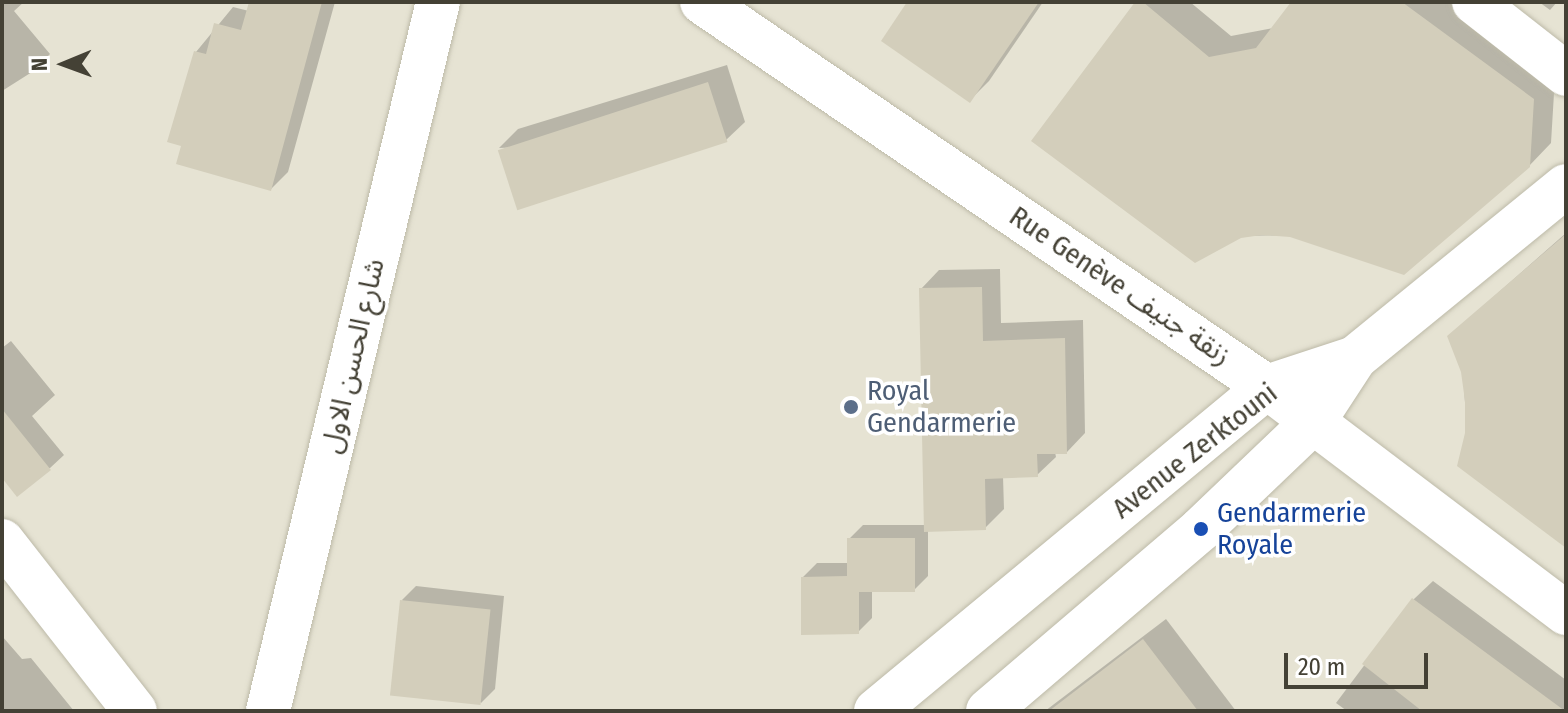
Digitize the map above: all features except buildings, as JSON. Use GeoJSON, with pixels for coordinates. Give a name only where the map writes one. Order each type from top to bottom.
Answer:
{"type":"FeatureCollection","features":[{"type":"Feature","properties":{"kind":"street","name":"شارع الحسن الاول"},"geometry":{"type":"LineString","coordinates":[[268,711],[438,2]]}},
{"type":"Feature","properties":{"kind":"street","name":"Rue Genève زنقة جنيف"},"geometry":{"type":"LineString","coordinates":[[702,2],[1267,387],[1566,613]]}},
{"type":"Feature","properties":{"kind":"street"},"geometry":{"type":"LineString","coordinates":[[1474,2],[1566,74]]}},
{"type":"Feature","properties":{"kind":"street"},"geometry":{"type":"LineString","coordinates":[[1355,358],[1566,186]]}},
{"type":"Feature","properties":{"kind":"street","name":"Avenue Zerktouni"},"geometry":{"type":"LineString","coordinates":[[898,704],[1267,387],[1355,358]]}},
{"type":"Feature","properties":{"kind":"street","name":"Avenue Zerktouni"},"geometry":{"type":"LineString","coordinates":[[988,711],[1201,529],[1314,421],[1355,358]]}},
{"type":"Feature","properties":{"kind":"street"},"geometry":{"type":"LineString","coordinates":[[2,541],[135,711]]}},
{"type":"Feature","properties":{"kind":"shaded area"},"geometry":{"type":"Polygon","coordinates":[[[2,2],[1566,2],[1566,711],[2,711],[2,2]]]}},
{"type":"Feature","properties":{"kind":"place","name":"Royal Gendarmerie"},"geometry":{"type":"Point","coordinates":[851,407]}},
{"type":"Feature","properties":{"kind":"place","name":"Gendarmerie Royale"},"geometry":{"type":"Point","coordinates":[1201,529]}}]}
